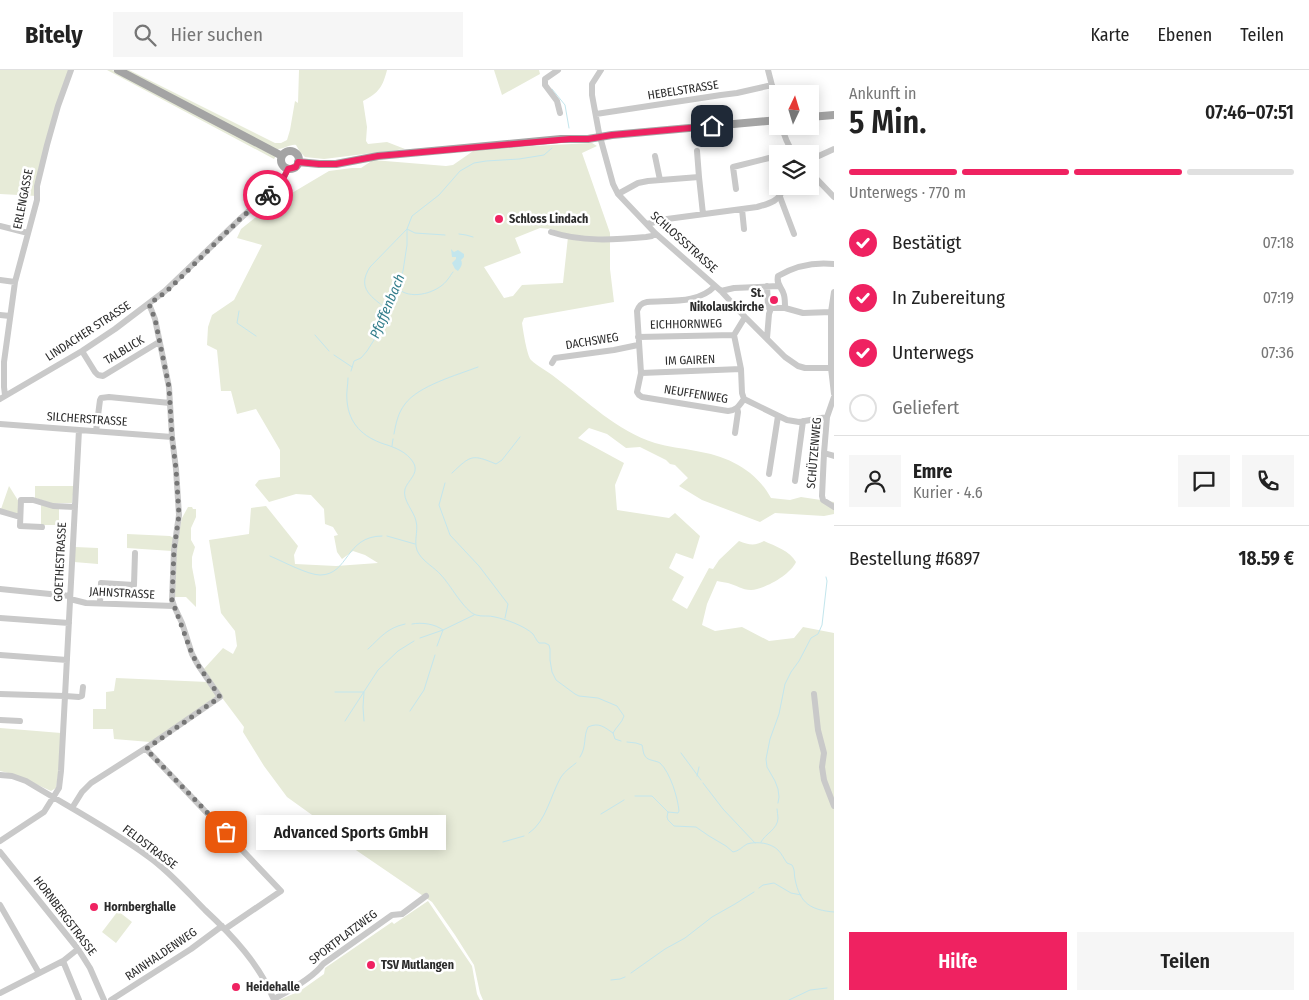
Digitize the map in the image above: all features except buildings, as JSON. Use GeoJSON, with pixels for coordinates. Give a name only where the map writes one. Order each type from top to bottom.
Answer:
{"type":"FeatureCollection","features":[{"type":"Feature","properties":{"kind":"main road"},"geometry":{"type":"LineString","coordinates":[[118,70],[282,156]]}},
{"type":"Feature","properties":{"kind":"main road"},"geometry":{"type":"LineString","coordinates":[[819,116],[834,115]]}},
{"type":"Feature","properties":{"kind":"main road"},"geometry":{"type":"LineString","coordinates":[[298,162],[336,164],[378,156],[588,139],[600,136],[769,121]]}},
{"type":"Feature","properties":{"kind":"main road"},"geometry":{"type":"LineString","coordinates":[[286,152],[293,152],[298,156],[298,162],[296,167],[285,168],[282,163],[282,156],[286,152]]}},
{"type":"Feature","properties":{"kind":"street","name":"ERLENGASSE"},"geometry":{"type":"LineString","coordinates":[[3,397],[4,362],[15,282],[37,200],[37,186],[47,145],[71,70]]}},
{"type":"Feature","properties":{"kind":"street"},"geometry":{"type":"LineString","coordinates":[[558,70],[545,79],[545,85],[557,101],[560,114]]}},
{"type":"Feature","properties":{"kind":"street","name":"SCHLOSSSTRASSE"},"geometry":{"type":"LineString","coordinates":[[601,70],[592,84],[592,95],[600,136],[613,184],[618,194],[655,233],[721,291],[785,357],[804,368],[832,368]]}},
{"type":"Feature","properties":{"kind":"street"},"geometry":{"type":"LineString","coordinates":[[768,70],[772,85]]}},
{"type":"Feature","properties":{"kind":"street","name":"HEBELSTRASSE"},"geometry":{"type":"LineString","coordinates":[[596,114],[737,93],[769,86]]}},
{"type":"Feature","properties":{"kind":"street"},"geometry":{"type":"LineString","coordinates":[[819,156],[834,149]]}},
{"type":"Feature","properties":{"kind":"street"},"geometry":{"type":"LineString","coordinates":[[698,151],[703,214]]}},
{"type":"Feature","properties":{"kind":"street"},"geometry":{"type":"LineString","coordinates":[[656,156],[660,180]]}},
{"type":"Feature","properties":{"kind":"street"},"geometry":{"type":"LineString","coordinates":[[736,189],[732,167],[769,158]]}},
{"type":"Feature","properties":{"kind":"street","name":"LINDACHER STRASSE"},"geometry":{"type":"LineString","coordinates":[[3,397],[116,330],[166,292],[241,218],[282,181],[288,169]]}},
{"type":"Feature","properties":{"kind":"street"},"geometry":{"type":"LineString","coordinates":[[618,194],[638,183],[699,176]]}},
{"type":"Feature","properties":{"kind":"street"},"geometry":{"type":"LineString","coordinates":[[819,182],[834,198]]}},
{"type":"Feature","properties":{"kind":"street"},"geometry":{"type":"LineString","coordinates":[[647,224],[667,219],[767,204],[780,197],[794,234]]}},
{"type":"Feature","properties":{"kind":"street"},"geometry":{"type":"LineString","coordinates":[[742,209],[744,229]]}},
{"type":"Feature","properties":{"kind":"street"},"geometry":{"type":"LineString","coordinates":[[0,226],[28,233]]}},
{"type":"Feature","properties":{"kind":"street"},"geometry":{"type":"LineString","coordinates":[[551,232],[564,237],[593,240],[646,237],[652,236],[655,233]]}},
{"type":"Feature","properties":{"kind":"street"},"geometry":{"type":"LineString","coordinates":[[785,308],[783,293],[778,286],[778,276],[794,269],[814,264],[834,264]]}},
{"type":"Feature","properties":{"kind":"street"},"geometry":{"type":"LineString","coordinates":[[0,280],[15,282]]}},
{"type":"Feature","properties":{"kind":"street"},"geometry":{"type":"LineString","coordinates":[[640,373],[638,307],[642,303],[647,302],[700,297],[715,286]]}},
{"type":"Feature","properties":{"kind":"street"},"geometry":{"type":"LineString","coordinates":[[767,286],[770,310],[767,338]]}},
{"type":"Feature","properties":{"kind":"street"},"geometry":{"type":"LineString","coordinates":[[721,291],[734,288],[778,286]]}},
{"type":"Feature","properties":{"kind":"street"},"geometry":{"type":"LineString","coordinates":[[834,292],[831,312],[834,396]]}},
{"type":"Feature","properties":{"kind":"street"},"geometry":{"type":"LineString","coordinates":[[72,808],[82,792],[92,783],[146,749],[220,697],[192,654],[172,600],[174,550],[179,515],[176,469],[169,387],[155,319],[149,304]]}},
{"type":"Feature","properties":{"kind":"street"},"geometry":{"type":"LineString","coordinates":[[770,310],[771,308],[785,308],[803,313],[831,312]]}},
{"type":"Feature","properties":{"kind":"street"},"geometry":{"type":"LineString","coordinates":[[0,315],[10,316]]}},
{"type":"Feature","properties":{"kind":"street"},"geometry":{"type":"LineString","coordinates":[[745,317],[734,335],[744,399],[788,420],[803,421],[827,417]]}},
{"type":"Feature","properties":{"kind":"street","name":"EICHHORNWEG"},"geometry":{"type":"LineString","coordinates":[[638,337],[734,335]]}},
{"type":"Feature","properties":{"kind":"street","name":"TALBLICK"},"geometry":{"type":"LineString","coordinates":[[82,351],[94,372],[103,376],[160,342]]}},
{"type":"Feature","properties":{"kind":"street","name":"DACHSWEG"},"geometry":{"type":"LineString","coordinates":[[552,363],[555,358],[638,345]]}},
{"type":"Feature","properties":{"kind":"street","name":"IM GAIREN"},"geometry":{"type":"LineString","coordinates":[[640,373],[740,369]]}},
{"type":"Feature","properties":{"kind":"street","name":"NEUFFENWEG"},"geometry":{"type":"LineString","coordinates":[[640,373],[637,390],[639,395],[728,411],[737,408],[744,399]]}},
{"type":"Feature","properties":{"kind":"street","name":"SCHÜTZENWEG"},"geometry":{"type":"LineString","coordinates":[[834,396],[827,417],[822,496],[823,500],[834,507]]}},
{"type":"Feature","properties":{"kind":"street"},"geometry":{"type":"LineString","coordinates":[[96,431],[101,398],[109,397],[170,403]]}},
{"type":"Feature","properties":{"kind":"street"},"geometry":{"type":"LineString","coordinates":[[735,433],[737,408]]}},
{"type":"Feature","properties":{"kind":"street"},"geometry":{"type":"LineString","coordinates":[[769,474],[778,416]]}},
{"type":"Feature","properties":{"kind":"street"},"geometry":{"type":"LineString","coordinates":[[795,481],[803,421]]}},
{"type":"Feature","properties":{"kind":"street","name":"SILCHERSTRASSE"},"geometry":{"type":"LineString","coordinates":[[0,424],[172,437]]}},
{"type":"Feature","properties":{"kind":"street","name":"GOETHESTRASSE"},"geometry":{"type":"LineString","coordinates":[[54,797],[59,788],[61,771],[78,430]]}},
{"type":"Feature","properties":{"kind":"street"},"geometry":{"type":"LineString","coordinates":[[824,453],[834,456]]}},
{"type":"Feature","properties":{"kind":"street"},"geometry":{"type":"LineString","coordinates":[[42,527],[20,526],[21,500],[32,500],[53,506],[74,507]]}},
{"type":"Feature","properties":{"kind":"street"},"geometry":{"type":"LineString","coordinates":[[0,511],[20,517]]}},
{"type":"Feature","properties":{"kind":"street"},"geometry":{"type":"LineString","coordinates":[[100,603],[101,584],[134,585],[135,553]]}},
{"type":"Feature","properties":{"kind":"street","name":"JAHNSTRASSE"},"geometry":{"type":"LineString","coordinates":[[0,589],[70,598],[86,602],[174,606]]}},
{"type":"Feature","properties":{"kind":"street"},"geometry":{"type":"LineString","coordinates":[[0,618],[68,623]]}},
{"type":"Feature","properties":{"kind":"street"},"geometry":{"type":"LineString","coordinates":[[0,655],[66,660]]}},
{"type":"Feature","properties":{"kind":"street"},"geometry":{"type":"LineString","coordinates":[[0,694],[81,697],[83,687]]}},
{"type":"Feature","properties":{"kind":"street"},"geometry":{"type":"LineString","coordinates":[[814,694],[818,730],[824,752],[822,767],[824,780],[834,806]]}},
{"type":"Feature","properties":{"kind":"street"},"geometry":{"type":"LineString","coordinates":[[0,720],[20,721]]}},
{"type":"Feature","properties":{"kind":"street","name":"RAINHALDENWEG"},"geometry":{"type":"LineString","coordinates":[[111,1000],[281,891],[146,749]]}},
{"type":"Feature","properties":{"kind":"street","name":"FELDSTRASSE"},"geometry":{"type":"LineString","coordinates":[[0,775],[18,778],[54,797],[150,858],[224,928],[252,960],[264,978],[274,999]]}},
{"type":"Feature","properties":{"kind":"street"},"geometry":{"type":"LineString","coordinates":[[0,841],[44,812],[54,797]]}},
{"type":"Feature","properties":{"kind":"street","name":"HORNBERGSTRASSE"},"geometry":{"type":"LineString","coordinates":[[0,852],[78,949],[90,968],[104,1000]]}},
{"type":"Feature","properties":{"kind":"street","name":"SPORTPLATZWEG"},"geometry":{"type":"LineString","coordinates":[[274,999],[312,975],[323,964],[392,915],[402,914],[426,896]]}},
{"type":"Feature","properties":{"kind":"street"},"geometry":{"type":"LineString","coordinates":[[0,905],[39,973]]}},
{"type":"Feature","properties":{"kind":"street"},"geometry":{"type":"LineString","coordinates":[[1,991],[62,961],[78,949]]}},
{"type":"Feature","properties":{"kind":"street"},"geometry":{"type":"LineString","coordinates":[[62,961],[79,1000]]}},
{"type":"Feature","properties":{"kind":"green space"},"geometry":{"type":"Polygon","coordinates":[[[0,70],[69,70],[58,106],[37,196],[0,194],[0,70]]]}},
{"type":"Feature","properties":{"kind":"green space"},"geometry":{"type":"Polygon","coordinates":[[[107,70],[112,70],[276,156],[274,159],[107,70]]]}},
{"type":"Feature","properties":{"kind":"green space"},"geometry":{"type":"Polygon","coordinates":[[[121,70],[129,70],[275,143],[281,143],[287,140],[295,101],[298,103],[299,70],[387,70],[379,88],[373,95],[363,101],[367,127],[366,141],[368,144],[387,142],[405,149],[324,159],[305,157],[296,145],[277,150],[121,70]]]}},
{"type":"Feature","properties":{"kind":"green space"},"geometry":{"type":"Polygon","coordinates":[[[494,70],[539,70],[540,74],[502,95],[494,70]]]}},
{"type":"Feature","properties":{"kind":"green space"},"geometry":{"type":"Polygon","coordinates":[[[592,143],[597,146],[582,153],[610,233],[610,269],[614,302],[524,318],[522,323],[523,331],[531,360],[603,415],[641,438],[729,460],[757,479],[771,498],[790,500],[801,497],[834,502],[834,514],[824,516],[775,513],[760,522],[702,500],[679,486],[688,478],[675,465],[640,447],[626,448],[607,434],[589,428],[578,438],[624,463],[615,485],[617,510],[669,518],[675,513],[700,536],[693,559],[676,553],[669,568],[684,577],[672,600],[687,609],[709,568],[713,569],[719,560],[739,541],[758,544],[764,541],[786,552],[796,562],[783,576],[757,589],[745,589],[717,581],[707,604],[702,625],[715,631],[742,627],[769,641],[794,638],[803,627],[834,633],[834,1000],[483,1000],[474,965],[432,902],[350,846],[333,830],[287,797],[264,766],[243,732],[244,727],[202,671],[223,648],[233,654],[237,646],[235,631],[221,613],[209,540],[249,534],[251,508],[266,506],[298,546],[294,555],[295,564],[336,566],[378,563],[365,555],[353,551],[342,559],[337,552],[334,536],[338,535],[333,527],[325,524],[324,509],[311,495],[296,494],[269,502],[255,485],[259,480],[280,477],[280,450],[256,409],[237,414],[231,391],[221,391],[217,350],[207,345],[208,327],[212,315],[234,300],[262,245],[237,238],[241,229],[270,206],[329,171],[361,168],[373,160],[453,165],[476,149],[592,143]],[[540,228],[515,238],[521,253],[484,267],[504,298],[513,296],[522,285],[563,283],[568,237],[552,229],[540,228]]]}},
{"type":"Feature","properties":{"kind":"green space"},"geometry":{"type":"Polygon","coordinates":[[[9,486],[19,502],[18,514],[1,509],[9,486]]]}},
{"type":"Feature","properties":{"kind":"green space"},"geometry":{"type":"Polygon","coordinates":[[[35,486],[74,486],[72,503],[51,503],[35,498],[35,486]]]}},
{"type":"Feature","properties":{"kind":"green space"},"geometry":{"type":"Polygon","coordinates":[[[41,505],[59,508],[59,525],[41,525],[41,505]]]}},
{"type":"Feature","properties":{"kind":"green space"},"geometry":{"type":"Polygon","coordinates":[[[188,507],[196,509],[196,517],[191,528],[191,540],[195,547],[192,567],[196,588],[196,607],[186,597],[175,597],[175,552],[182,518],[188,507]]]}},
{"type":"Feature","properties":{"kind":"green space"},"geometry":{"type":"Polygon","coordinates":[[[127,534],[170,536],[174,538],[172,551],[127,548],[127,534]]]}},
{"type":"Feature","properties":{"kind":"green space"},"geometry":{"type":"Polygon","coordinates":[[[75,547],[98,548],[98,564],[74,562],[75,547]]]}},
{"type":"Feature","properties":{"kind":"green space"},"geometry":{"type":"Polygon","coordinates":[[[116,678],[208,682],[216,692],[216,697],[150,742],[114,739],[113,729],[93,729],[93,709],[106,709],[106,692],[114,691],[116,678]]]}},
{"type":"Feature","properties":{"kind":"green space"},"geometry":{"type":"Polygon","coordinates":[[[0,728],[61,733],[60,763],[56,788],[51,791],[16,775],[0,771],[0,728]]]}},
{"type":"Feature","properties":{"kind":"green space"},"geometry":{"type":"Polygon","coordinates":[[[428,901],[472,966],[477,994],[480,1000],[279,1000],[300,991],[324,974],[325,968],[392,922],[394,924],[428,901]]]}},
{"type":"Feature","properties":{"kind":"green space"},"geometry":{"type":"Polygon","coordinates":[[[118,911],[132,922],[116,943],[102,932],[118,911]]]}},
{"type":"Feature","properties":{"kind":"water"},"geometry":{"type":"Polygon","coordinates":[[[451,249],[454,252],[458,250],[464,254],[458,271],[452,263],[456,257],[452,257],[451,249]]]}},
{"type":"Feature","properties":{"kind":"waterway","name":"Pfaffenbach"},"geometry":{"type":"LineString","coordinates":[[552,89],[565,105],[569,128]]}},
{"type":"Feature","properties":{"kind":"waterway","name":"Pfaffenbach"},"geometry":{"type":"LineString","coordinates":[[351,371],[354,361],[361,358],[374,340],[388,311],[403,271],[407,245],[407,229],[412,216],[439,195],[460,171],[474,163],[544,155],[552,148]]}},
{"type":"Feature","properties":{"kind":"waterway"},"geometry":{"type":"LineString","coordinates":[[388,310],[365,287],[366,275],[370,267],[407,229],[415,233],[445,235]]}},
{"type":"Feature","properties":{"kind":"waterway"},"geometry":{"type":"LineString","coordinates":[[459,234],[473,237]]}},
{"type":"Feature","properties":{"kind":"waterway"},"geometry":{"type":"LineString","coordinates":[[396,287],[409,294],[428,293],[440,287],[453,272]]}},
{"type":"Feature","properties":{"kind":"waterway"},"geometry":{"type":"LineString","coordinates":[[239,311],[237,323],[256,336]]}},
{"type":"Feature","properties":{"kind":"waterway"},"geometry":{"type":"LineString","coordinates":[[315,335],[329,351]]}},
{"type":"Feature","properties":{"kind":"waterway"},"geometry":{"type":"LineString","coordinates":[[334,355],[352,367]]}},
{"type":"Feature","properties":{"kind":"waterway"},"geometry":{"type":"LineString","coordinates":[[394,434],[401,411],[411,398],[428,386],[478,367]]}},
{"type":"Feature","properties":{"kind":"waterway","name":"Pfaffenbach"},"geometry":{"type":"LineString","coordinates":[[348,378],[348,409],[354,423],[370,438],[404,453],[415,466],[414,473],[405,489],[405,497],[416,521],[416,546],[419,554],[445,579],[471,613],[515,623],[533,634],[539,643],[549,645],[552,672],[556,680],[579,696],[598,698],[617,706],[624,716],[613,733],[615,739],[621,741]]}},
{"type":"Feature","properties":{"kind":"waterway"},"geometry":{"type":"LineString","coordinates":[[452,473],[472,458],[496,464],[502,460],[520,437]]}},
{"type":"Feature","properties":{"kind":"waterway","name":"Pfaffenbach"},"geometry":{"type":"LineString","coordinates":[[392,446],[393,439]]}},
{"type":"Feature","properties":{"kind":"waterway"},"geometry":{"type":"LineString","coordinates":[[445,483],[439,505],[450,535],[479,566],[508,604],[505,618]]}},
{"type":"Feature","properties":{"kind":"waterway"},"geometry":{"type":"LineString","coordinates":[[270,556],[309,573],[320,575],[337,569],[361,542],[382,536]]}},
{"type":"Feature","properties":{"kind":"waterway"},"geometry":{"type":"LineString","coordinates":[[387,536],[415,544]]}},
{"type":"Feature","properties":{"kind":"waterway"},"geometry":{"type":"LineString","coordinates":[[778,803],[778,789],[767,767],[766,759],[770,739],[779,714],[785,684],[811,638],[818,634],[822,625],[826,577]]}},
{"type":"Feature","properties":{"kind":"waterway"},"geometry":{"type":"LineString","coordinates":[[420,638],[443,630],[474,615]]}},
{"type":"Feature","properties":{"kind":"waterway"},"geometry":{"type":"LineString","coordinates":[[368,649],[389,631],[405,624]]}},
{"type":"Feature","properties":{"kind":"waterway"},"geometry":{"type":"LineString","coordinates":[[412,624],[428,624],[443,630],[437,646]]}},
{"type":"Feature","properties":{"kind":"waterway"},"geometry":{"type":"LineString","coordinates":[[345,721],[378,670],[398,651],[414,641]]}},
{"type":"Feature","properties":{"kind":"waterway"},"geometry":{"type":"LineString","coordinates":[[410,711],[424,690],[435,655]]}},
{"type":"Feature","properties":{"kind":"waterway"},"geometry":{"type":"LineString","coordinates":[[335,692],[364,692],[364,721]]}},
{"type":"Feature","properties":{"kind":"waterway"},"geometry":{"type":"LineString","coordinates":[[580,757],[584,749],[588,727],[598,725],[613,733]]}},
{"type":"Feature","properties":{"kind":"waterway","name":"Pfaffenbach"},"geometry":{"type":"LineString","coordinates":[[627,742],[642,745],[646,758],[660,763],[667,772],[675,792],[679,811],[678,813],[668,812],[668,820],[674,826],[696,827],[733,852],[751,843],[764,843],[772,846],[787,863],[792,865],[797,888],[803,900],[819,910],[834,912]]}},
{"type":"Feature","properties":{"kind":"waterway"},"geometry":{"type":"LineString","coordinates":[[681,753],[701,780]]}},
{"type":"Feature","properties":{"kind":"waterway"},"geometry":{"type":"LineString","coordinates":[[529,833],[540,822],[561,777],[576,763]]}},
{"type":"Feature","properties":{"kind":"waterway"},"geometry":{"type":"LineString","coordinates":[[697,776],[699,767]]}},
{"type":"Feature","properties":{"kind":"waterway"},"geometry":{"type":"LineString","coordinates":[[703,783],[723,809],[755,843]]}},
{"type":"Feature","properties":{"kind":"waterway"},"geometry":{"type":"LineString","coordinates":[[635,796],[652,796],[668,812]]}},
{"type":"Feature","properties":{"kind":"waterway"},"geometry":{"type":"LineString","coordinates":[[601,814],[624,800]]}},
{"type":"Feature","properties":{"kind":"waterway"},"geometry":{"type":"LineString","coordinates":[[761,842],[776,825],[778,818],[777,809]]}},
{"type":"Feature","properties":{"kind":"waterway"},"geometry":{"type":"LineString","coordinates":[[503,842],[524,836]]}},
{"type":"Feature","properties":{"kind":"waterway"},"geometry":{"type":"LineString","coordinates":[[759,888],[763,885],[774,883],[791,893],[801,895]]}},
{"type":"Feature","properties":{"kind":"waterway"},"geometry":{"type":"LineString","coordinates":[[631,973],[665,949],[685,938],[712,917],[754,892]]}},
{"type":"Feature","properties":{"kind":"waterway"},"geometry":{"type":"LineString","coordinates":[[611,980],[625,977]]}},
{"type":"Feature","properties":{"kind":"waterway"},"geometry":{"type":"LineString","coordinates":[[789,1000],[810,990],[827,988]]}},
{"type":"Feature","properties":{"kind":"way so far"},"geometry":{"type":"LineString","coordinates":[[226,832],[146,749],[220,697],[192,654],[172,600],[174,550],[179,515],[176,469],[169,387],[155,319],[149,304],[166,292],[241,218],[268,195]]}},
{"type":"Feature","properties":{"kind":"place","name":"Schloss Lindach"},"geometry":{"type":"Point","coordinates":[499,219]}},
{"type":"Feature","properties":{"kind":"place","name":"St. Nikolauskirche"},"geometry":{"type":"Point","coordinates":[774,300]}},
{"type":"Feature","properties":{"kind":"place","name":"Advanced Sports GmbH"},"geometry":{"type":"Point","coordinates":[226,832]}},
{"type":"Feature","properties":{"kind":"place","name":"Hornberghalle"},"geometry":{"type":"Point","coordinates":[94,907]}},
{"type":"Feature","properties":{"kind":"place","name":"TSV Mutlangen"},"geometry":{"type":"Point","coordinates":[371,965]}},
{"type":"Feature","properties":{"kind":"place","name":"Heidehalle"},"geometry":{"type":"Point","coordinates":[236,987]}},
{"type":"Feature","properties":{"kind":"route"},"geometry":{"type":"LineString","coordinates":[[268,195],[282,181],[288,169],[296,167],[298,162],[336,164],[378,156],[588,139],[600,136],[712,126]]}}]}
